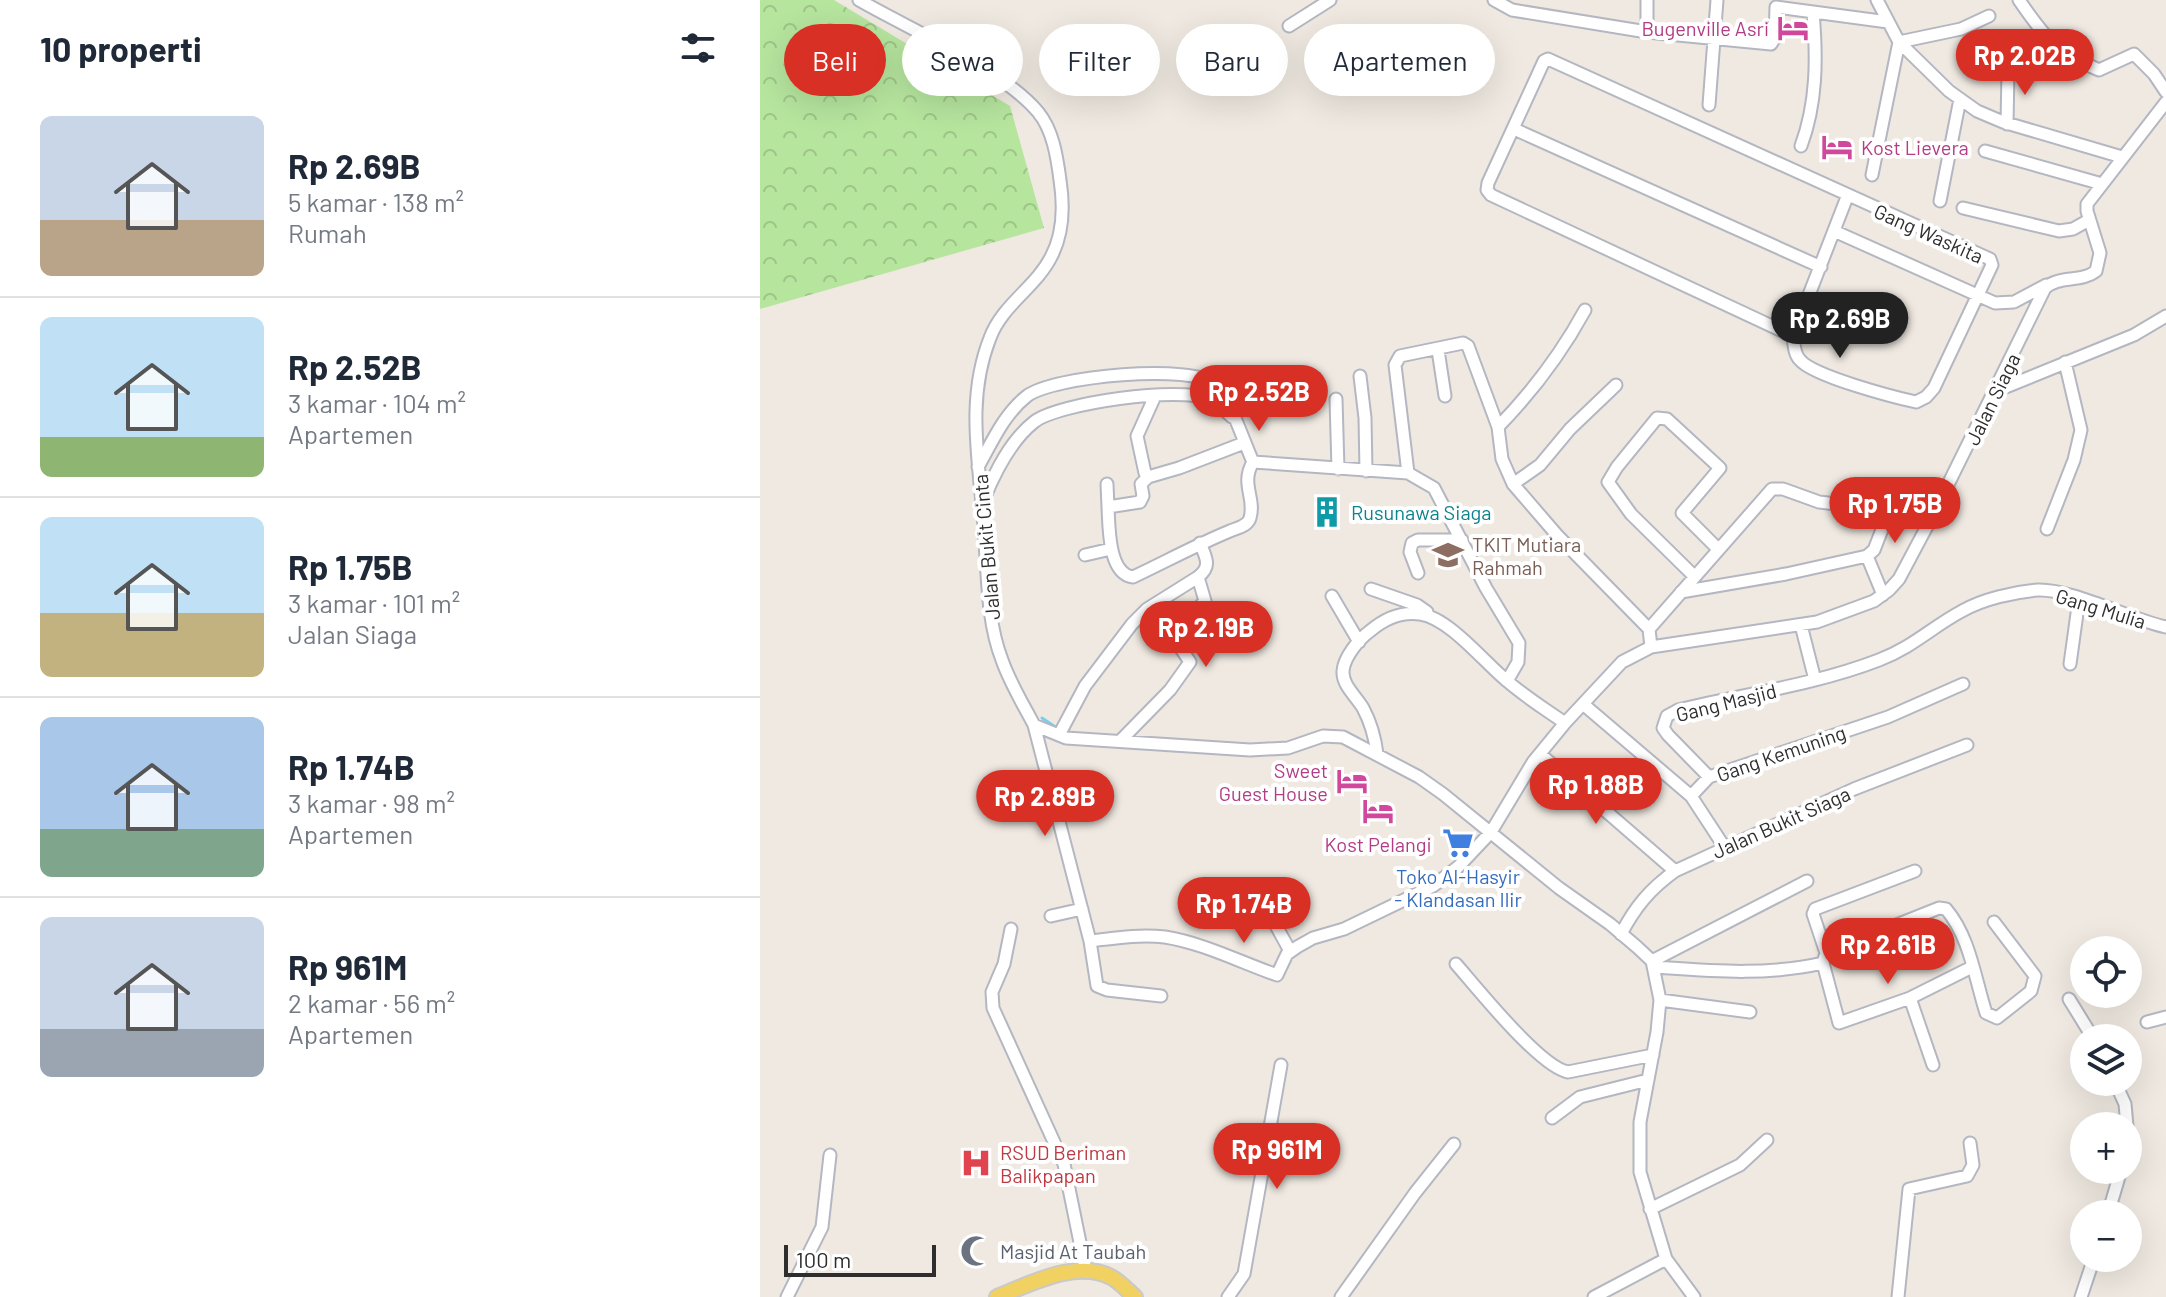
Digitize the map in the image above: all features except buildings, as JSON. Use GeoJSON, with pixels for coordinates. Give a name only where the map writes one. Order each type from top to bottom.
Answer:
{"type":"FeatureCollection","features":[{"type":"Feature","properties":{"kind":"main road"},"geometry":{"type":"LineString","coordinates":[[997,1297],[1041,1279],[1086,1272],[1112,1278],[1135,1297]]}},
{"type":"Feature","properties":{"kind":"street"},"geometry":{"type":"LineString","coordinates":[[1289,26],[1330,0]]}},
{"type":"Feature","properties":{"kind":"street"},"geometry":{"type":"LineString","coordinates":[[1494,0],[1512,10],[1647,32],[1771,44],[1775,38],[1776,7],[1888,22]]}},
{"type":"Feature","properties":{"kind":"street"},"geometry":{"type":"LineString","coordinates":[[1647,0],[1647,32]]}},
{"type":"Feature","properties":{"kind":"street"},"geometry":{"type":"LineString","coordinates":[[1709,105],[1717,0]]}},
{"type":"Feature","properties":{"kind":"street"},"geometry":{"type":"LineString","coordinates":[[1877,0],[1899,42],[1977,111],[2007,124],[2122,157]]}},
{"type":"Feature","properties":{"kind":"street"},"geometry":{"type":"LineString","coordinates":[[2019,0],[2045,37],[2057,48],[2099,70],[2134,54],[2154,74],[2166,92]]}},
{"type":"Feature","properties":{"kind":"street","name":"Jalan Bukit Cinta"},"geometry":{"type":"LineString","coordinates":[[868,2],[1017,93],[1039,113],[1052,139],[1062,195],[1060,234],[1051,257],[1038,277],[1012,303],[991,333],[976,386],[974,423],[991,620],[1001,659],[1034,725],[1090,941],[1098,987],[1161,996]]}},
{"type":"Feature","properties":{"kind":"street"},"geometry":{"type":"LineString","coordinates":[[1801,146],[1809,126],[1815,78],[1813,12]]}},
{"type":"Feature","properties":{"kind":"street"},"geometry":{"type":"LineString","coordinates":[[1899,42],[1961,29],[1989,16]]}},
{"type":"Feature","properties":{"kind":"street"},"geometry":{"type":"LineString","coordinates":[[1872,175],[1899,42]]}},
{"type":"Feature","properties":{"kind":"street"},"geometry":{"type":"LineString","coordinates":[[1793,336],[1491,195],[1487,190],[1488,183],[1544,61],[1548,59],[1847,197],[1793,336],[1797,355],[1807,366],[1888,396],[1916,402],[1926,397],[1934,388],[1978,295],[1834,231]]}},
{"type":"Feature","properties":{"kind":"street"},"geometry":{"type":"LineString","coordinates":[[2007,124],[2008,71]]}},
{"type":"Feature","properties":{"kind":"street"},"geometry":{"type":"LineString","coordinates":[[1940,201],[1960,99]]}},
{"type":"Feature","properties":{"kind":"street"},"geometry":{"type":"LineString","coordinates":[[2051,282],[2087,277],[2096,271],[2100,253],[2087,204],[2166,102]]}},
{"type":"Feature","properties":{"kind":"street"},"geometry":{"type":"LineString","coordinates":[[1514,129],[1821,267]]}},
{"type":"Feature","properties":{"kind":"street"},"geometry":{"type":"LineString","coordinates":[[1985,151],[2102,184]]}},
{"type":"Feature","properties":{"kind":"street","name":"Gang Waskita"},"geometry":{"type":"LineString","coordinates":[[1847,197],[1992,261],[1978,295],[2005,304],[2051,282]]}},
{"type":"Feature","properties":{"kind":"street"},"geometry":{"type":"LineString","coordinates":[[1963,208],[2059,231],[2073,229],[2089,220]]}},
{"type":"Feature","properties":{"kind":"street","name":"Jalan Siaga"},"geometry":{"type":"LineString","coordinates":[[1090,941],[1132,937],[1172,939],[1277,975],[1290,951],[1433,886],[1467,858],[1491,832],[1540,754],[1622,662],[1651,647],[1801,625],[1838,616],[1883,595],[1899,579],[2040,298],[2051,282]]}},
{"type":"Feature","properties":{"kind":"street"},"geometry":{"type":"LineString","coordinates":[[1498,427],[1525,400],[1560,355],[1585,310]]}},
{"type":"Feature","properties":{"kind":"street"},"geometry":{"type":"LineString","coordinates":[[1996,391],[2134,335],[2166,316]]}},
{"type":"Feature","properties":{"kind":"street"},"geometry":{"type":"LineString","coordinates":[[1408,473],[1395,365],[1400,356],[1465,344],[1498,427],[1502,459],[1513,484],[1557,535],[1649,629],[1651,647]]}},
{"type":"Feature","properties":{"kind":"street"},"geometry":{"type":"LineString","coordinates":[[1438,350],[1445,396]]}},
{"type":"Feature","properties":{"kind":"street"},"geometry":{"type":"LineString","coordinates":[[2047,529],[2074,460],[2081,430],[2065,362]]}},
{"type":"Feature","properties":{"kind":"street"},"geometry":{"type":"LineString","coordinates":[[978,467],[1005,418],[1038,389],[1071,380],[1162,374],[1188,375],[1214,382],[1221,388],[1253,462],[1246,481],[1251,515],[1249,521],[1133,577],[1126,576],[1119,570],[1111,549],[1107,484]]}},
{"type":"Feature","properties":{"kind":"street"},"geometry":{"type":"LineString","coordinates":[[1187,394],[1188,375]]}},
{"type":"Feature","properties":{"kind":"street"},"geometry":{"type":"LineString","coordinates":[[1360,376],[1366,471]]}},
{"type":"Feature","properties":{"kind":"street"},"geometry":{"type":"LineString","coordinates":[[1513,484],[1540,465],[1570,429],[1616,385]]}},
{"type":"Feature","properties":{"kind":"street"},"geometry":{"type":"LineString","coordinates":[[982,502],[996,471],[1018,439],[1037,419],[1075,407],[1164,393],[1208,399],[1233,418]]}},
{"type":"Feature","properties":{"kind":"street"},"geometry":{"type":"LineString","coordinates":[[1148,477],[1137,436],[1155,396]]}},
{"type":"Feature","properties":{"kind":"street"},"geometry":{"type":"LineString","coordinates":[[1336,399],[1338,469]]}},
{"type":"Feature","properties":{"kind":"street"},"geometry":{"type":"LineString","coordinates":[[1694,576],[1631,514],[1608,482],[1657,418],[1667,419],[1720,468],[1682,513],[1718,549]]}},
{"type":"Feature","properties":{"kind":"street"},"geometry":{"type":"LineString","coordinates":[[1108,507],[1140,502],[1143,496],[1141,484],[1148,477],[1244,443]]}},
{"type":"Feature","properties":{"kind":"street"},"geometry":{"type":"LineString","coordinates":[[1253,462],[1408,473],[1434,488],[1519,643],[1518,662],[1507,681]]}},
{"type":"Feature","properties":{"kind":"street"},"geometry":{"type":"LineString","coordinates":[[1649,629],[1772,489],[1783,489],[1819,502],[1933,515]]}},
{"type":"Feature","properties":{"kind":"street"},"geometry":{"type":"LineString","coordinates":[[1681,592],[1867,556],[1874,550],[1890,509]]}},
{"type":"Feature","properties":{"kind":"street"},"geometry":{"type":"LineString","coordinates":[[1418,573],[1410,552],[1412,543],[1418,540],[1462,540]]}},
{"type":"Feature","properties":{"kind":"street"},"geometry":{"type":"LineString","coordinates":[[1059,735],[1085,686],[1132,624],[1147,609],[1208,568],[1200,543]]}},
{"type":"Feature","properties":{"kind":"street"},"geometry":{"type":"LineString","coordinates":[[1085,555],[1111,549]]}},
{"type":"Feature","properties":{"kind":"street"},"geometry":{"type":"LineString","coordinates":[[1867,556],[1883,595]]}},
{"type":"Feature","properties":{"kind":"street"},"geometry":{"type":"LineString","coordinates":[[1121,740],[1170,690],[1190,662],[1172,635],[1205,601],[1198,577]]}},
{"type":"Feature","properties":{"kind":"street"},"geometry":{"type":"LineString","coordinates":[[1371,589],[1421,607],[1430,616]]}},
{"type":"Feature","properties":{"kind":"street","name":"Gang Mulia"},"geometry":{"type":"LineString","coordinates":[[1815,680],[1910,647],[1974,605],[2036,590],[2058,591],[2166,627]]}},
{"type":"Feature","properties":{"kind":"street"},"geometry":{"type":"LineString","coordinates":[[1332,596],[1359,642]]}},
{"type":"Feature","properties":{"kind":"street"},"geometry":{"type":"LineString","coordinates":[[2070,664],[2079,599]]}},
{"type":"Feature","properties":{"kind":"street"},"geometry":{"type":"LineString","coordinates":[[1377,754],[1370,721],[1343,675],[1347,659],[1359,642],[1387,617],[1417,613],[1441,622],[1507,681],[1565,723]]}},
{"type":"Feature","properties":{"kind":"street"},"geometry":{"type":"LineString","coordinates":[[1801,625],[1815,680]]}},
{"type":"Feature","properties":{"kind":"street","name":"Gang Masjid"},"geometry":{"type":"LineString","coordinates":[[1709,777],[1663,728],[1667,716],[1678,710],[1815,680]]}},
{"type":"Feature","properties":{"kind":"street","name":"Gang Kemuning"},"geometry":{"type":"LineString","coordinates":[[1691,796],[1709,777],[1888,717],[1963,684]]}},
{"type":"Feature","properties":{"kind":"street"},"geometry":{"type":"LineString","coordinates":[[1583,704],[1691,796],[1725,848]]}},
{"type":"Feature","properties":{"kind":"street"},"geometry":{"type":"LineString","coordinates":[[1034,725],[1059,735],[1096,741],[1121,740],[1250,750],[1288,748],[1332,735],[1343,737],[1419,777],[1621,934],[1653,964],[1660,1000],[1640,1122],[1640,1172],[1666,1259],[1694,1297]]}},
{"type":"Feature","properties":{"kind":"street","name":"Jalan Bukit Siaga"},"geometry":{"type":"LineString","coordinates":[[1621,934],[1636,906],[1655,885],[1675,871],[1854,789],[1967,745]]}},
{"type":"Feature","properties":{"kind":"street"},"geometry":{"type":"LineString","coordinates":[[1540,754],[1675,871]]}},
{"type":"Feature","properties":{"kind":"street"},"geometry":{"type":"LineString","coordinates":[[1915,871],[1815,909],[1813,914],[1839,1023],[1910,998],[1972,967]]}},
{"type":"Feature","properties":{"kind":"street"},"geometry":{"type":"LineString","coordinates":[[1653,964],[1807,881]]}},
{"type":"Feature","properties":{"kind":"street"},"geometry":{"type":"LineString","coordinates":[[1262,900],[1290,951]]}},
{"type":"Feature","properties":{"kind":"street"},"geometry":{"type":"LineString","coordinates":[[1653,964],[1751,973],[1796,969],[1939,908],[1946,909],[1968,948],[1986,1013],[1991,1017],[2004,1015],[2033,988],[2035,976],[1994,922]]}},
{"type":"Feature","properties":{"kind":"street"},"geometry":{"type":"LineString","coordinates":[[1051,916],[1082,909]]}},
{"type":"Feature","properties":{"kind":"street"},"geometry":{"type":"LineString","coordinates":[[1011,929],[1004,964],[992,992],[993,1008],[1064,1164],[1086,1272]]}},
{"type":"Feature","properties":{"kind":"street"},"geometry":{"type":"LineString","coordinates":[[1456,964],[1558,1070],[1568,1072],[1653,1055]]}},
{"type":"Feature","properties":{"kind":"street"},"geometry":{"type":"LineString","coordinates":[[1910,998],[1933,1065]]}},
{"type":"Feature","properties":{"kind":"street"},"geometry":{"type":"LineString","coordinates":[[2069,999],[2084,1024]]}},
{"type":"Feature","properties":{"kind":"street"},"geometry":{"type":"LineString","coordinates":[[1660,1000],[1750,1012]]}},
{"type":"Feature","properties":{"kind":"street"},"geometry":{"type":"LineString","coordinates":[[2147,1022],[2166,1017]]}},
{"type":"Feature","properties":{"kind":"street"},"geometry":{"type":"LineString","coordinates":[[1228,1297],[1244,1274],[1281,1065]]}},
{"type":"Feature","properties":{"kind":"street"},"geometry":{"type":"LineString","coordinates":[[1552,1118],[1580,1097],[1648,1080]]}},
{"type":"Feature","properties":{"kind":"street"},"geometry":{"type":"LineString","coordinates":[[1650,1209],[1740,1165],[1767,1140]]}},
{"type":"Feature","properties":{"kind":"street"},"geometry":{"type":"LineString","coordinates":[[1898,1297],[1909,1189],[1967,1176],[1973,1165],[1970,1143]]}},
{"type":"Feature","properties":{"kind":"street"},"geometry":{"type":"LineString","coordinates":[[1341,1297],[1454,1144]]}},
{"type":"Feature","properties":{"kind":"street"},"geometry":{"type":"LineString","coordinates":[[787,1297],[822,1227],[830,1155]]}},
{"type":"Feature","properties":{"kind":"street"},"geometry":{"type":"LineString","coordinates":[[1594,1297],[1666,1259]]}},
{"type":"Feature","properties":{"kind":"street"},"geometry":{"type":"LineString","coordinates":[[2081,1297],[2089,1272]]}},
{"type":"Feature","properties":{"kind":"green space"},"geometry":{"type":"Polygon","coordinates":[[[760,0],[834,0],[874,24],[784,24],[784,96],[886,96],[886,31],[902,41],[902,96],[993,96],[1010,106],[1044,228],[760,309],[760,0]]]}},
{"type":"Feature","properties":{"kind":"waterway"},"geometry":{"type":"LineString","coordinates":[[1042,718],[1057,728]]}},
{"type":"Feature","properties":{"kind":"place","name":"Bugenville Asri"},"geometry":{"type":"Point","coordinates":[1793,28]}},
{"type":"Feature","properties":{"kind":"place","name":"Kost Lievera"},"geometry":{"type":"Point","coordinates":[1837,147]}},
{"type":"Feature","properties":{"kind":"place","name":"Rusunawa Siaga"},"geometry":{"type":"Point","coordinates":[1327,512]}},
{"type":"Feature","properties":{"kind":"place","name":"TKIT Mutiara Rahmah"},"geometry":{"type":"Point","coordinates":[1448,555]}},
{"type":"Feature","properties":{"kind":"place","name":"Sweet Guest House"},"geometry":{"type":"Point","coordinates":[1352,781]}},
{"type":"Feature","properties":{"kind":"place","name":"Kost Pelangi"},"geometry":{"type":"Point","coordinates":[1378,811]}},
{"type":"Feature","properties":{"kind":"place","name":"Toko Al-Hasyir - Klandasan Ilir"},"geometry":{"type":"Point","coordinates":[1458,843]}},
{"type":"Feature","properties":{"kind":"place","name":"RSUD Beriman Balikpapan"},"geometry":{"type":"Point","coordinates":[976,1163]}},
{"type":"Feature","properties":{"kind":"place","name":"Masjid At Taubah"},"geometry":{"type":"Point","coordinates":[976,1251]}}]}
